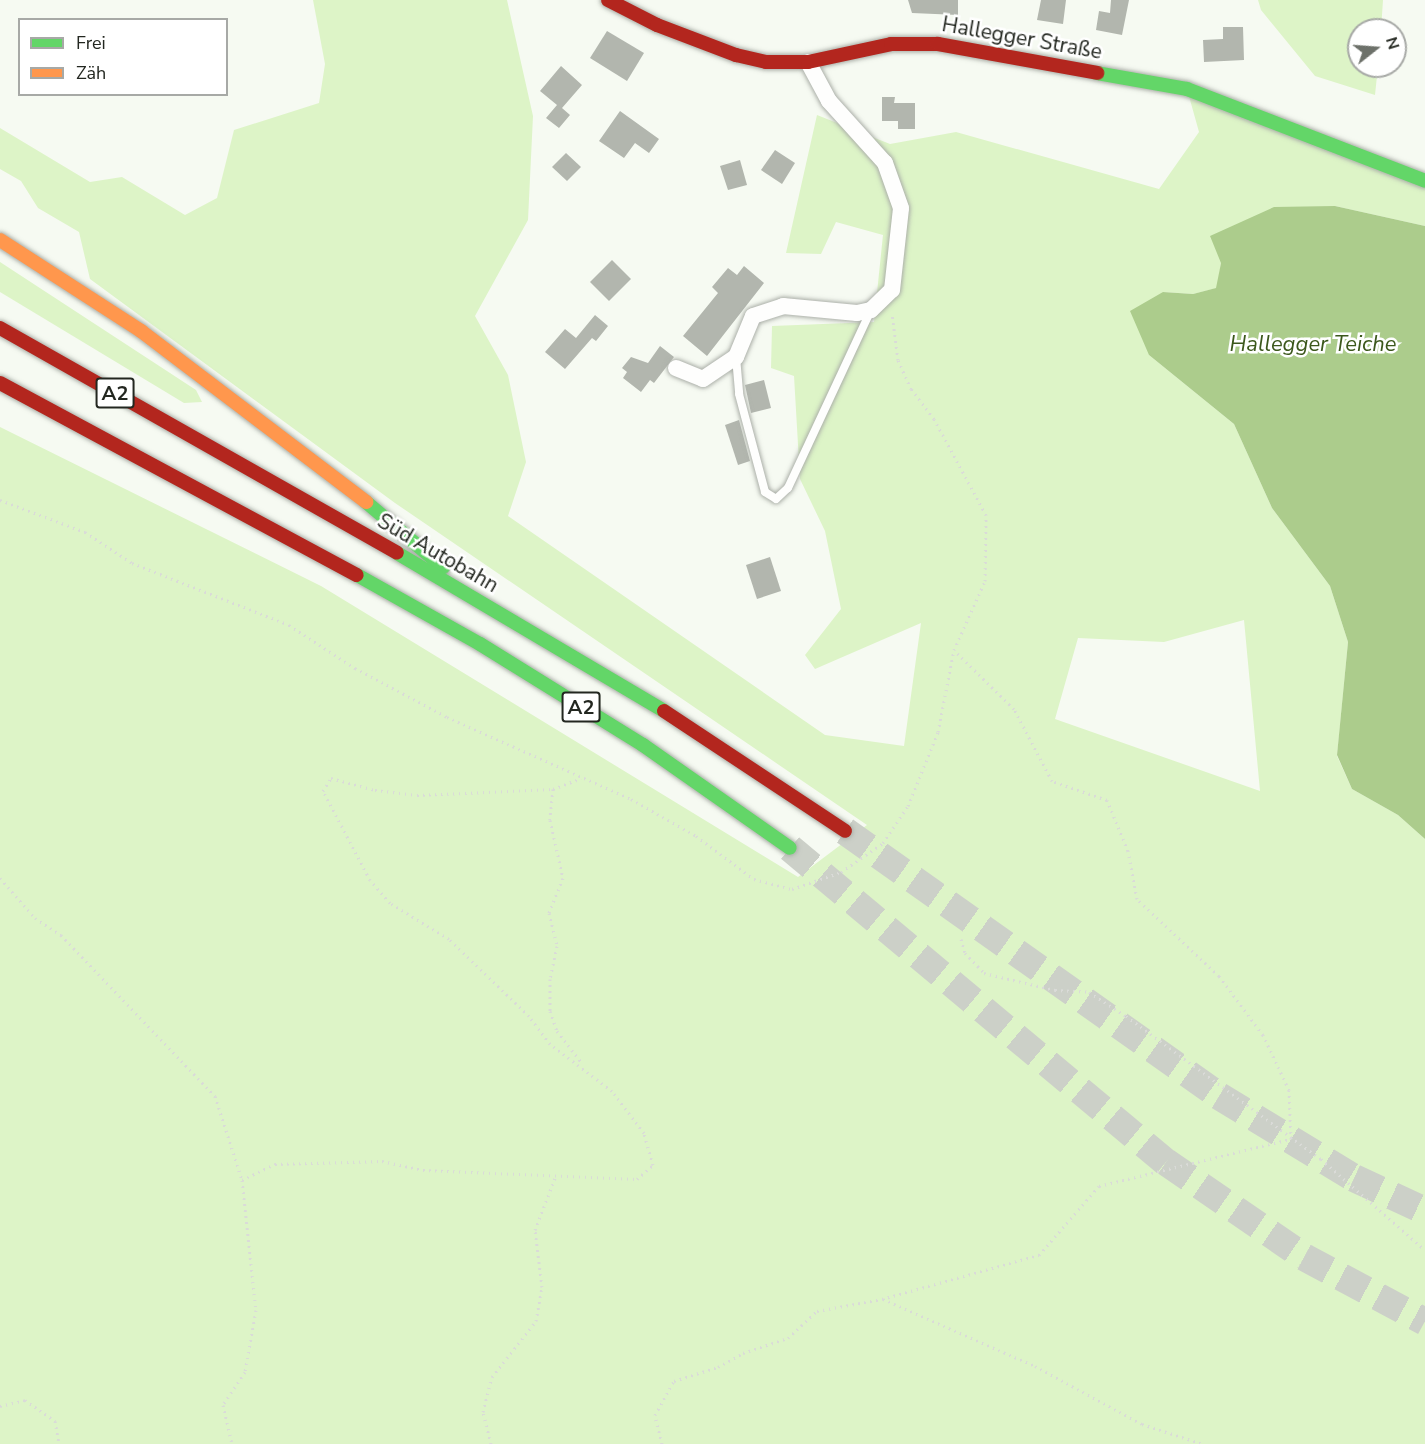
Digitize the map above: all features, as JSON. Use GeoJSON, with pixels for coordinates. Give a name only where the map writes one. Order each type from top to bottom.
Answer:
{"type":"FeatureCollection","features":[{"type":"Feature","properties":{"kind":"main road","name":"Hallegger Straße"},"geometry":{"type":"LineString","coordinates":[[608,0],[657,25],[736,55],[766,62],[808,62],[891,44],[939,44],[1187,89],[1425,181]]}},
{"type":"Feature","properties":{"kind":"main road"},"geometry":{"type":"LineString","coordinates":[[0,240],[141,331],[218,386],[405,532],[475,597]]}},
{"type":"Feature","properties":{"kind":"main road","name":"Süd Autobahn"},"geometry":{"type":"LineString","coordinates":[[0,328],[475,597],[665,712],[845,831]]}},
{"type":"Feature","properties":{"kind":"main road","name":"A2"},"geometry":{"type":"LineString","coordinates":[[0,383],[212,494],[480,644],[643,745],[790,848]]}},
{"type":"Feature","properties":{"kind":"street"},"geometry":{"type":"LineString","coordinates":[[676,368],[703,379],[736,357],[753,316],[783,306],[857,313],[871,310],[892,290],[901,208],[885,163],[829,101],[808,62]]}},
{"type":"Feature","properties":{"kind":"lane"},"geometry":{"type":"LineString","coordinates":[[736,357],[739,394],[765,492],[776,499],[788,488],[871,310]]}},
{"type":"Feature","properties":{"kind":"path"},"geometry":{"type":"LineString","coordinates":[[0,500],[68,524],[132,563],[289,625],[397,691],[582,777],[696,836],[754,879],[792,889],[841,873],[883,843],[908,806],[938,732],[954,650],[985,581],[986,515],[934,418],[911,389],[898,360],[892,290]]}},
{"type":"Feature","properties":{"kind":"path"},"geometry":{"type":"LineString","coordinates":[[954,650],[1014,709],[1052,781],[1107,800],[1128,851],[1137,900],[1220,976],[1263,1035],[1289,1090],[1292,1139]]}},
{"type":"Feature","properties":{"kind":"path"},"geometry":{"type":"LineString","coordinates":[[242,1180],[275,1164],[382,1161],[423,1170],[555,1178],[637,1179],[654,1165],[644,1133],[612,1091],[584,1066],[550,1044],[529,1016],[449,939],[390,903],[370,880],[323,791],[331,778],[375,790],[417,795],[553,789],[582,777]]}},
{"type":"Feature","properties":{"kind":"path"},"geometry":{"type":"LineString","coordinates":[[553,789],[550,820],[563,878],[549,913],[558,946],[550,979],[550,1011],[557,1031],[584,1066]]}},
{"type":"Feature","properties":{"kind":"path"},"geometry":{"type":"LineString","coordinates":[[0,878],[35,918],[61,935],[215,1096],[242,1180],[256,1310],[246,1372],[223,1405],[232,1444]]}},
{"type":"Feature","properties":{"kind":"path"},"geometry":{"type":"LineString","coordinates":[[961,939],[965,953],[984,973],[1045,989],[1089,992],[1126,1016],[1228,1087],[1292,1139],[1321,1159],[1425,1250]]}},
{"type":"Feature","properties":{"kind":"path"},"geometry":{"type":"LineString","coordinates":[[662,1444],[655,1414],[674,1381],[718,1367],[744,1353],[788,1338],[817,1311],[882,1299],[1039,1255],[1099,1186],[1292,1139]]}},
{"type":"Feature","properties":{"kind":"path"},"geometry":{"type":"LineString","coordinates":[[491,1444],[483,1412],[492,1377],[537,1321],[542,1287],[535,1230],[555,1178]]}},
{"type":"Feature","properties":{"kind":"path"},"geometry":{"type":"LineString","coordinates":[[882,1299],[1035,1366],[1142,1425],[1203,1444]]}},
{"type":"Feature","properties":{"kind":"path"},"geometry":{"type":"LineString","coordinates":[[0,1406],[25,1400],[55,1421],[59,1444]]}},
{"type":"Feature","properties":{"kind":"shaded area"},"geometry":{"type":"Polygon","coordinates":[[[313,0],[507,0],[533,116],[528,220],[475,316],[508,375],[526,462],[508,516],[825,735],[904,746],[921,623],[815,669],[805,655],[841,609],[825,531],[800,479],[794,376],[771,368],[772,326],[874,322],[883,235],[836,222],[821,254],[786,253],[817,115],[890,144],[956,132],[1159,189],[1199,132],[1187,89],[1425,181],[1425,226],[1335,206],[1221,263],[1217,288],[1193,294],[1163,292],[1149,355],[1234,424],[1272,508],[1330,586],[1348,642],[1337,756],[1352,789],[1398,815],[1425,839],[1425,1444],[0,1444],[0,427],[321,586],[798,877],[867,825],[395,503],[90,279],[79,232],[38,208],[21,181],[0,169],[0,128],[90,182],[122,177],[185,215],[217,198],[234,130],[319,103],[325,64],[313,0]],[[1244,620],[1164,642],[1078,638],[1055,719],[1260,791],[1244,620]]]}},
{"type":"Feature","properties":{"kind":"shaded area"},"geometry":{"type":"Polygon","coordinates":[[[1258,0],[1383,0],[1382,18],[1347,18],[1347,78],[1377,78],[1375,95],[1315,76],[1261,10],[1258,0]]]}},
{"type":"Feature","properties":{"kind":"shaded area"},"geometry":{"type":"Polygon","coordinates":[[[0,262],[196,390],[202,402],[184,403],[0,292],[0,262]]]}},
{"type":"Feature","properties":{"kind":"water","name":"Hallegger Teiche"},"geometry":{"type":"Polygon","coordinates":[[[1335,206],[1425,226],[1425,839],[1398,815],[1352,789],[1337,755],[1348,642],[1330,586],[1272,508],[1234,424],[1149,355],[1130,311],[1163,292],[1193,294],[1216,288],[1221,263],[1210,236],[1274,207],[1335,206]]]}},
{"type":"Feature","properties":{"kind":"building"},"geometry":{"type":"Polygon","coordinates":[[[908,0],[958,0],[958,15],[912,13],[908,0]]]}},
{"type":"Feature","properties":{"kind":"building"},"geometry":{"type":"Polygon","coordinates":[[[1041,0],[1066,0],[1063,24],[1037,20],[1041,0]]]}},
{"type":"Feature","properties":{"kind":"building"},"geometry":{"type":"Polygon","coordinates":[[[1111,0],[1129,0],[1122,35],[1096,30],[1099,11],[1110,13],[1111,0]]]}},
{"type":"Feature","properties":{"kind":"building"},"geometry":{"type":"Polygon","coordinates":[[[1223,27],[1243,27],[1244,60],[1204,62],[1203,40],[1223,39],[1223,27]]]}},
{"type":"Feature","properties":{"kind":"building"},"geometry":{"type":"Polygon","coordinates":[[[607,31],[644,53],[627,81],[590,58],[607,31]]]}},
{"type":"Feature","properties":{"kind":"building"},"geometry":{"type":"Polygon","coordinates":[[[561,66],[582,85],[562,108],[570,115],[559,128],[546,118],[557,105],[540,91],[561,66]]]}},
{"type":"Feature","properties":{"kind":"building"},"geometry":{"type":"Polygon","coordinates":[[[882,97],[895,97],[894,103],[915,103],[915,129],[898,129],[898,121],[882,121],[882,97]]]}},
{"type":"Feature","properties":{"kind":"building"},"geometry":{"type":"Polygon","coordinates":[[[620,111],[659,139],[649,153],[635,143],[624,158],[599,141],[620,111]]]}},
{"type":"Feature","properties":{"kind":"building"},"geometry":{"type":"Polygon","coordinates":[[[775,150],[795,163],[782,184],[761,170],[775,150]]]}},
{"type":"Feature","properties":{"kind":"building"},"geometry":{"type":"Polygon","coordinates":[[[566,153],[581,167],[567,181],[552,167],[566,153]]]}},
{"type":"Feature","properties":{"kind":"building"},"geometry":{"type":"Polygon","coordinates":[[[740,160],[747,185],[728,190],[720,166],[740,160]]]}},
{"type":"Feature","properties":{"kind":"building"},"geometry":{"type":"Polygon","coordinates":[[[612,260],[631,279],[609,301],[590,282],[612,260]]]}},
{"type":"Feature","properties":{"kind":"building"},"geometry":{"type":"Polygon","coordinates":[[[744,266],[764,283],[707,356],[683,336],[718,293],[712,287],[728,268],[737,275],[744,266]]]}},
{"type":"Feature","properties":{"kind":"building"},"geometry":{"type":"Polygon","coordinates":[[[595,315],[608,326],[596,341],[592,338],[565,369],[545,352],[565,329],[576,338],[595,315]]]}},
{"type":"Feature","properties":{"kind":"building"},"geometry":{"type":"Polygon","coordinates":[[[660,346],[674,357],[654,383],[650,380],[641,392],[623,378],[627,372],[622,368],[631,357],[648,363],[660,346]]]}},
{"type":"Feature","properties":{"kind":"building"},"geometry":{"type":"Polygon","coordinates":[[[764,380],[771,408],[751,413],[745,385],[764,380]]]}},
{"type":"Feature","properties":{"kind":"building"},"geometry":{"type":"Polygon","coordinates":[[[739,420],[750,461],[738,465],[725,425],[739,420]]]}},
{"type":"Feature","properties":{"kind":"building"},"geometry":{"type":"Polygon","coordinates":[[[770,557],[781,591],[757,599],[746,565],[770,557]]]}},
{"type":"Feature","properties":{"kind":"tunnel"},"geometry":{"type":"LineString","coordinates":[[845,831],[1219,1096],[1354,1178],[1425,1211]]}},
{"type":"Feature","properties":{"kind":"tunnel"},"geometry":{"type":"LineString","coordinates":[[790,848],[1166,1162],[1304,1257],[1425,1322]]}},
{"type":"Feature","properties":{"kind":"traffic: fast"},"geometry":{"type":"LineString","coordinates":[[1097,73],[1187,89],[1425,181]]}},
{"type":"Feature","properties":{"kind":"traffic: fast"},"geometry":{"type":"LineString","coordinates":[[366,502],[443,567]]}},
{"type":"Feature","properties":{"kind":"traffic: fast"},"geometry":{"type":"LineString","coordinates":[[397,553],[664,711]]}},
{"type":"Feature","properties":{"kind":"traffic: fast"},"geometry":{"type":"LineString","coordinates":[[357,575],[480,644],[643,745],[790,848]]}},
{"type":"Feature","properties":{"kind":"traffic: slow"},"geometry":{"type":"LineString","coordinates":[[0,240],[141,331],[366,502]]}},
{"type":"Feature","properties":{"kind":"traffic: jam"},"geometry":{"type":"LineString","coordinates":[[608,0],[657,25],[736,55],[766,62],[808,62],[891,44],[938,44],[1097,73]]}},
{"type":"Feature","properties":{"kind":"traffic: jam"},"geometry":{"type":"LineString","coordinates":[[0,328],[397,553]]}},
{"type":"Feature","properties":{"kind":"traffic: jam"},"geometry":{"type":"LineString","coordinates":[[0,383],[357,575]]}},
{"type":"Feature","properties":{"kind":"traffic: jam"},"geometry":{"type":"LineString","coordinates":[[664,711],[845,831]]}}]}
